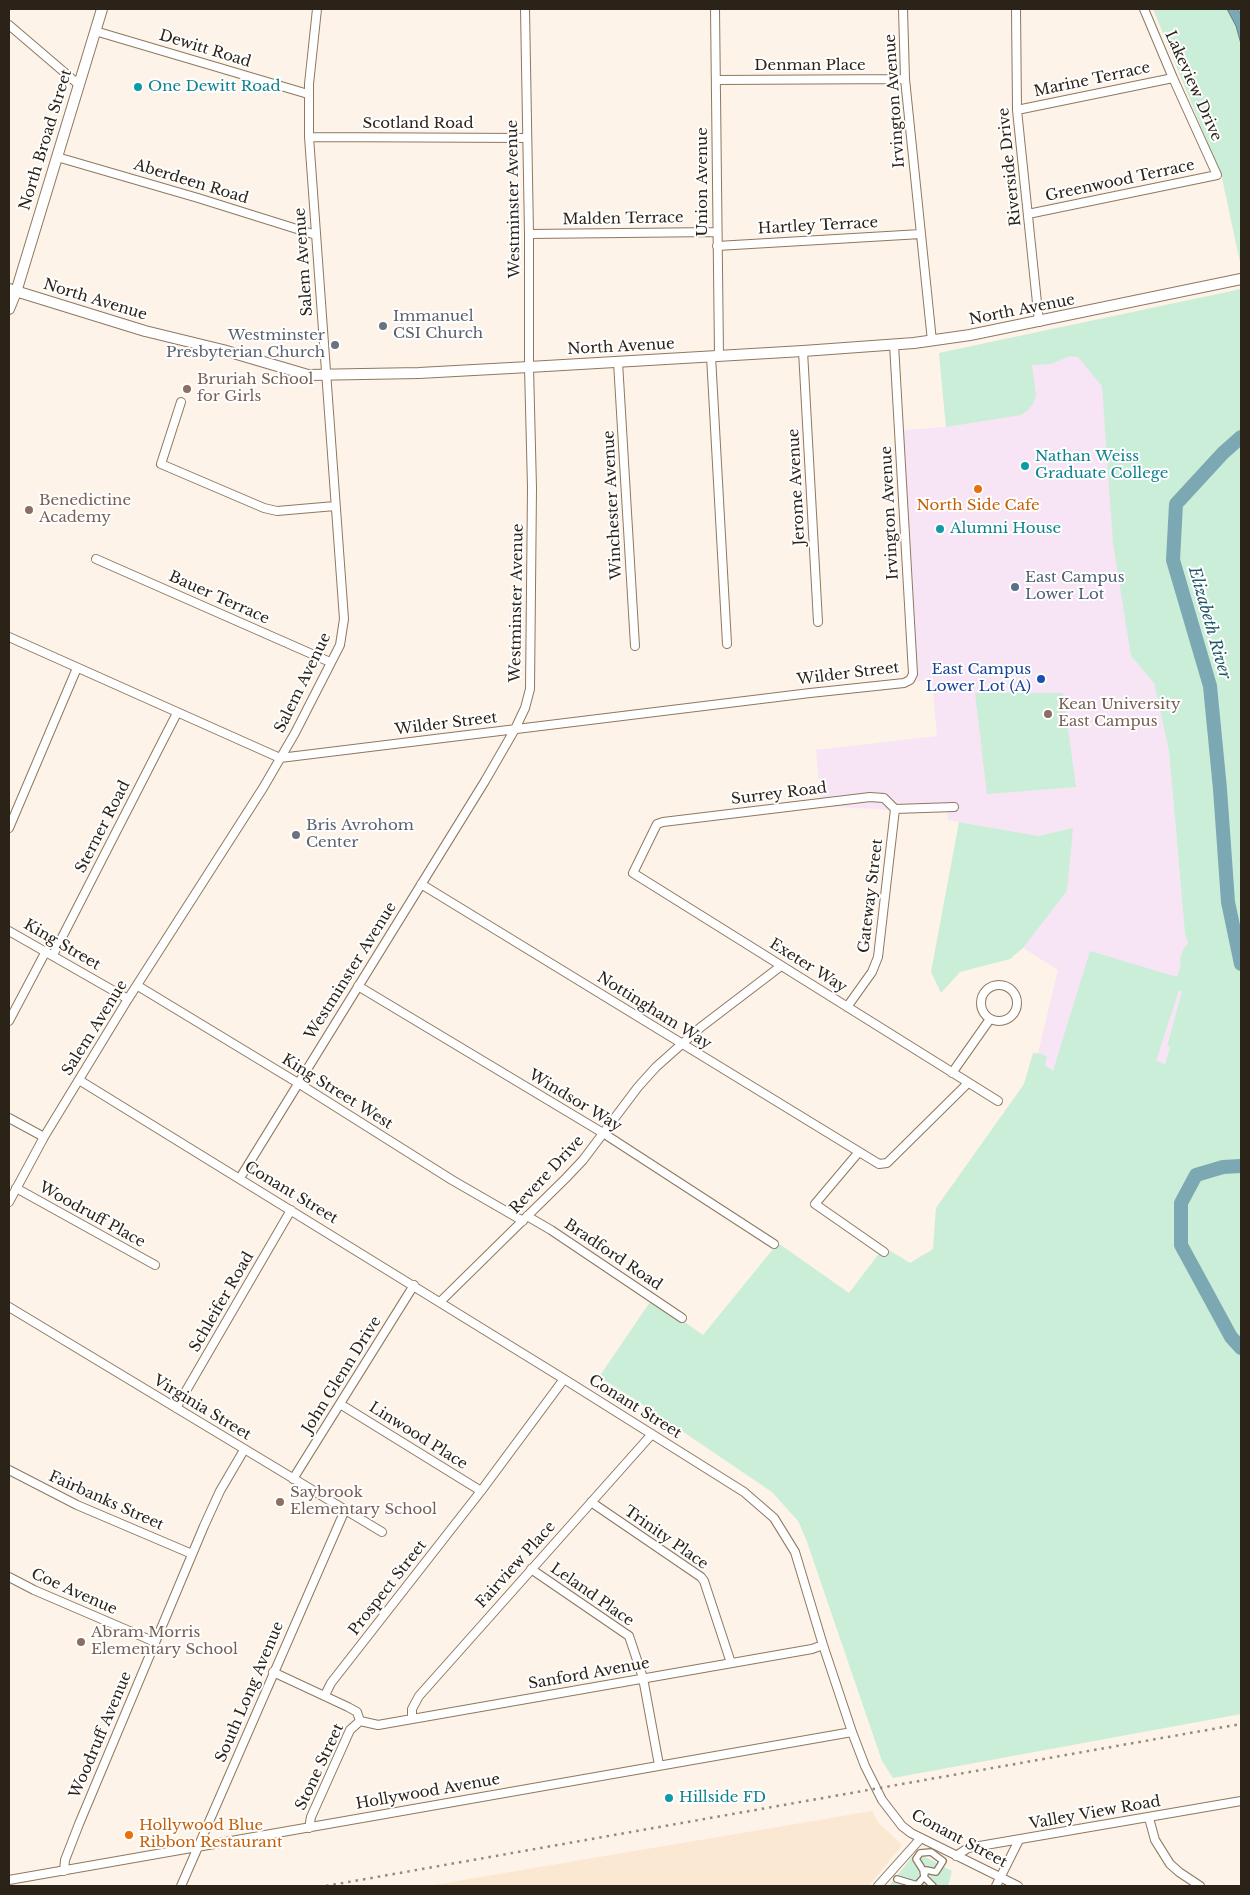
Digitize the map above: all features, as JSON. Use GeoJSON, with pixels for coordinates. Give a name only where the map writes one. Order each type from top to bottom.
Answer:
{"type":"FeatureCollection","features":[{"type":"Feature","properties":{"kind":"main road","name":"North Broad Street"},"geometry":{"type":"LineString","coordinates":[[9,309],[13,290],[102,9]]}},
{"type":"Feature","properties":{"kind":"main road","name":"North Avenue"},"geometry":{"type":"LineString","coordinates":[[13,290],[145,331],[223,350],[308,375],[326,375],[419,373],[529,367],[804,351],[932,341],[1039,322],[1241,279]]}},
{"type":"Feature","properties":{"kind":"street","name":"Salem Avenue"},"geometry":{"type":"LineString","coordinates":[[9,1202],[44,1137],[128,999],[240,826],[280,758],[340,645],[344,619],[309,137],[308,94],[317,9]]}},
{"type":"Feature","properties":{"kind":"street","name":"Westminster Avenue"},"geometry":{"type":"LineString","coordinates":[[240,1178],[515,729],[525,708],[530,689],[532,488],[526,9]]}},
{"type":"Feature","properties":{"kind":"street","name":"Union Avenue"},"geometry":{"type":"LineString","coordinates":[[715,9],[717,232],[715,356],[727,644]]}},
{"type":"Feature","properties":{"kind":"street","name":"Irvington Avenue"},"geometry":{"type":"LineString","coordinates":[[903,9],[905,79],[932,341]]}},
{"type":"Feature","properties":{"kind":"street","name":"Riverside Drive"},"geometry":{"type":"LineString","coordinates":[[1016,9],[1017,110],[1039,322]]}},
{"type":"Feature","properties":{"kind":"street","name":"Lakeview Drive"},"geometry":{"type":"LineString","coordinates":[[1144,9],[1217,175]]}},
{"type":"Feature","properties":{"kind":"street"},"geometry":{"type":"LineString","coordinates":[[9,25],[78,84]]}},
{"type":"Feature","properties":{"kind":"street","name":"Dewitt Road"},"geometry":{"type":"LineString","coordinates":[[95,31],[308,94]]}},
{"type":"Feature","properties":{"kind":"street","name":"Marine Terrace"},"geometry":{"type":"LineString","coordinates":[[1017,110],[1173,78]]}},
{"type":"Feature","properties":{"kind":"street","name":"Denman Place"},"geometry":{"type":"LineString","coordinates":[[716,80],[905,79]]}},
{"type":"Feature","properties":{"kind":"street","name":"Scotland Road"},"geometry":{"type":"LineString","coordinates":[[309,137],[527,138]]}},
{"type":"Feature","properties":{"kind":"street","name":"Aberdeen Road"},"geometry":{"type":"LineString","coordinates":[[57,156],[316,235]]}},
{"type":"Feature","properties":{"kind":"street","name":"Greenwood Terrace"},"geometry":{"type":"LineString","coordinates":[[1028,214],[1217,175]]}},
{"type":"Feature","properties":{"kind":"street","name":"Malden Terrace"},"geometry":{"type":"LineString","coordinates":[[529,234],[717,232]]}},
{"type":"Feature","properties":{"kind":"street","name":"Hartley Terrace"},"geometry":{"type":"LineString","coordinates":[[717,246],[921,234]]}},
{"type":"Feature","properties":{"kind":"street","name":"Irvington Avenue"},"geometry":{"type":"LineString","coordinates":[[894,344],[912,674],[910,680]]}},
{"type":"Feature","properties":{"kind":"street","name":"Jerome Avenue"},"geometry":{"type":"LineString","coordinates":[[804,351],[818,622]]}},
{"type":"Feature","properties":{"kind":"street","name":"Winchester Avenue"},"geometry":{"type":"LineString","coordinates":[[618,362],[635,646]]}},
{"type":"Feature","properties":{"kind":"street"},"geometry":{"type":"LineString","coordinates":[[181,402],[161,464],[264,508],[276,511],[335,506]]}},
{"type":"Feature","properties":{"kind":"street","name":"Bauer Terrace"},"geometry":{"type":"LineString","coordinates":[[96,559],[330,662]]}},
{"type":"Feature","properties":{"kind":"street"},"geometry":{"type":"LineString","coordinates":[[9,637],[280,758]]}},
{"type":"Feature","properties":{"kind":"street"},"geometry":{"type":"LineString","coordinates":[[9,828],[77,668]]}},
{"type":"Feature","properties":{"kind":"street","name":"Wilder Street"},"geometry":{"type":"LineString","coordinates":[[280,758],[904,683],[910,680]]}},
{"type":"Feature","properties":{"kind":"street","name":"Sterner Road"},"geometry":{"type":"LineString","coordinates":[[9,1021],[49,953],[177,713]]}},
{"type":"Feature","properties":{"kind":"street","name":"Surrey Road"},"geometry":{"type":"LineString","coordinates":[[633,873],[657,824],[663,822],[870,797],[884,798],[895,809]]}},
{"type":"Feature","properties":{"kind":"street"},"geometry":{"type":"LineString","coordinates":[[895,809],[954,807]]}},
{"type":"Feature","properties":{"kind":"street","name":"Gateway Street"},"geometry":{"type":"LineString","coordinates":[[847,1007],[872,972],[878,957],[895,809]]}},
{"type":"Feature","properties":{"kind":"street","name":"Exeter Way"},"geometry":{"type":"LineString","coordinates":[[633,873],[998,1101]]}},
{"type":"Feature","properties":{"kind":"street","name":"Nottingham Way"},"geometry":{"type":"LineString","coordinates":[[421,884],[871,1161],[879,1164],[887,1163],[968,1083]]}},
{"type":"Feature","properties":{"kind":"street","name":"King Street"},"geometry":{"type":"LineString","coordinates":[[9,931],[128,999]]}},
{"type":"Feature","properties":{"kind":"street","name":"Revere Drive"},"geometry":{"type":"LineString","coordinates":[[441,1301],[566,1178],[656,1067],[701,1027],[781,966]]}},
{"type":"Feature","properties":{"kind":"street"},"geometry":{"type":"LineString","coordinates":[[997,985],[1008,987],[1016,995],[1015,1012],[1012,1016],[1002,1021],[990,1019],[983,1011],[984,995],[997,985]]}},
{"type":"Feature","properties":{"kind":"street","name":"King Street West"},"geometry":{"type":"LineString","coordinates":[[138,986],[298,1083],[452,1180],[525,1219]]}},
{"type":"Feature","properties":{"kind":"street","name":"Windsor Way"},"geometry":{"type":"LineString","coordinates":[[358,986],[603,1133],[774,1244]]}},
{"type":"Feature","properties":{"kind":"street"},"geometry":{"type":"LineString","coordinates":[[952,1073],[990,1019]]}},
{"type":"Feature","properties":{"kind":"street","name":"Conant Street"},"geometry":{"type":"LineString","coordinates":[[79,1080],[441,1301],[744,1492],[774,1518],[795,1552],[852,1732],[865,1766],[882,1800],[902,1826],[921,1838],[1018,1886]]}},
{"type":"Feature","properties":{"kind":"street"},"geometry":{"type":"LineString","coordinates":[[9,1118],[44,1137]]}},
{"type":"Feature","properties":{"kind":"street"},"geometry":{"type":"LineString","coordinates":[[858,1153],[815,1204],[884,1252]]}},
{"type":"Feature","properties":{"kind":"street","name":"Woodruff Place"},"geometry":{"type":"LineString","coordinates":[[16,1188],[155,1265]]}},
{"type":"Feature","properties":{"kind":"street","name":"Schleifer Road"},"geometry":{"type":"LineString","coordinates":[[176,1408],[291,1210]]}},
{"type":"Feature","properties":{"kind":"street","name":"Bradford Road"},"geometry":{"type":"LineString","coordinates":[[525,1219],[551,1230],[682,1318]]}},
{"type":"Feature","properties":{"kind":"street","name":"John Glenn Drive"},"geometry":{"type":"LineString","coordinates":[[293,1479],[414,1285]]}},
{"type":"Feature","properties":{"kind":"street","name":"Virginia Street"},"geometry":{"type":"LineString","coordinates":[[9,1307],[382,1532]]}},
{"type":"Feature","properties":{"kind":"street","name":"Prospect Street"},"geometry":{"type":"LineString","coordinates":[[324,1696],[331,1683],[481,1491],[564,1378]]}},
{"type":"Feature","properties":{"kind":"street","name":"Linwood Place"},"geometry":{"type":"LineString","coordinates":[[340,1404],[481,1491]]}},
{"type":"Feature","properties":{"kind":"street","name":"Fairview Place"},"geometry":{"type":"LineString","coordinates":[[412,1718],[412,1709],[419,1696],[652,1434]]}},
{"type":"Feature","properties":{"kind":"street","name":"Woodruff Avenue"},"geometry":{"type":"LineString","coordinates":[[64,1870],[65,1860],[79,1824],[192,1554],[220,1491],[244,1450]]}},
{"type":"Feature","properties":{"kind":"street","name":"Fairbanks Street"},"geometry":{"type":"LineString","coordinates":[[9,1470],[77,1505],[192,1554]]}},
{"type":"Feature","properties":{"kind":"street","name":"Trinity Place"},"geometry":{"type":"LineString","coordinates":[[591,1502],[701,1577],[731,1662]]}},
{"type":"Feature","properties":{"kind":"street","name":"South Long Avenue"},"geometry":{"type":"LineString","coordinates":[[181,1886],[344,1510]]}},
{"type":"Feature","properties":{"kind":"street","name":"Leland Place"},"geometry":{"type":"LineString","coordinates":[[531,1569],[629,1636],[643,1678],[659,1765]]}},
{"type":"Feature","properties":{"kind":"street","name":"Coe Avenue"},"geometry":{"type":"LineString","coordinates":[[9,1577],[34,1590],[155,1642]]}},
{"type":"Feature","properties":{"kind":"street","name":"Sanford Avenue"},"geometry":{"type":"LineString","coordinates":[[360,1721],[378,1725],[812,1649],[823,1645]]}},
{"type":"Feature","properties":{"kind":"street"},"geometry":{"type":"LineString","coordinates":[[273,1672],[353,1709],[357,1712],[360,1721]]}},
{"type":"Feature","properties":{"kind":"street","name":"Stone Street"},"geometry":{"type":"LineString","coordinates":[[309,1828],[311,1817],[350,1730],[360,1721]]}},
{"type":"Feature","properties":{"kind":"street","name":"Hollywood Avenue"},"geometry":{"type":"LineString","coordinates":[[9,1880],[852,1732]]}},
{"type":"Feature","properties":{"kind":"street","name":"Valley View Road"},"geometry":{"type":"LineString","coordinates":[[956,1856],[968,1848],[1241,1801]]}},
{"type":"Feature","properties":{"kind":"street"},"geometry":{"type":"LineString","coordinates":[[1149,1818],[1155,1840],[1170,1864],[1200,1886]]}},
{"type":"Feature","properties":{"kind":"street"},"geometry":{"type":"LineString","coordinates":[[878,1886],[921,1838]]}},
{"type":"Feature","properties":{"kind":"street"},"geometry":{"type":"LineString","coordinates":[[996,1886],[1019,1840]]}},
{"type":"Feature","properties":{"kind":"street"},"geometry":{"type":"LineString","coordinates":[[897,1879],[917,1885],[924,1878],[926,1870],[936,1872],[943,1860],[931,1852],[920,1853],[916,1859],[923,1870],[924,1878],[933,1886]]}},
{"type":"Feature","properties":{"kind":"shaded area","name":"Kean University East Campus"},"geometry":{"type":"Polygon","coordinates":[[[1095,320],[1131,656],[1154,683],[1169,751],[1185,934],[1188,943],[1182,991],[1167,1046],[1170,1047],[1165,1064],[1157,1062],[1047,1091],[1033,1053],[1038,1053],[1058,970],[1023,948],[1067,891],[1072,828],[1038,836],[948,820],[947,809],[892,810],[821,806],[816,750],[937,736],[932,680],[914,681],[906,544],[903,430],[946,427],[939,353],[1095,320]]]}},
{"type":"Feature","properties":{"kind":"shaded area"},"geometry":{"type":"Polygon","coordinates":[[[872,1811],[878,1822],[902,1845],[869,1886],[427,1886],[872,1811]]]}},
{"type":"Feature","properties":{"kind":"green space"},"geometry":{"type":"Polygon","coordinates":[[[1153,9],[1227,9],[1236,26],[1241,44],[1241,267],[1222,178],[1153,9]]]}},
{"type":"Feature","properties":{"kind":"green space"},"geometry":{"type":"Polygon","coordinates":[[[1241,289],[1241,1714],[893,1778],[882,1761],[806,1539],[798,1521],[772,1492],[599,1377],[652,1299],[703,1335],[778,1243],[849,1293],[884,1247],[910,1263],[933,1249],[936,1208],[1024,1084],[1033,1053],[1042,1054],[1047,1057],[1045,1065],[1053,1071],[1090,951],[1177,977],[1181,965],[1180,959],[1188,943],[1185,934],[1169,751],[1154,683],[1131,656],[1113,543],[1102,386],[1078,357],[1070,356],[1051,364],[1032,365],[1036,396],[1027,411],[1021,415],[946,427],[939,353],[1241,289]],[[1179,990],[1156,1061],[1165,1064],[1170,1047],[1167,1046],[1182,991],[1179,990]]]}},
{"type":"Feature","properties":{"kind":"green space"},"geometry":{"type":"Polygon","coordinates":[[[975,693],[1063,693],[1076,787],[987,794],[975,693]]]}},
{"type":"Feature","properties":{"kind":"green space"},"geometry":{"type":"Polygon","coordinates":[[[959,822],[1038,836],[1073,828],[1067,891],[1023,948],[1010,959],[960,972],[941,993],[931,972],[959,822]]]}},
{"type":"Feature","properties":{"kind":"green space"},"geometry":{"type":"Polygon","coordinates":[[[916,1852],[952,1871],[948,1886],[889,1886],[916,1852]]]}},
{"type":"Feature","properties":{"kind":"water"},"geometry":{"type":"Polygon","coordinates":[[[1227,9],[1238,9],[1241,15],[1241,44],[1236,26],[1227,9]]]}},
{"type":"Feature","properties":{"kind":"waterway","name":"Elizabeth River"},"geometry":{"type":"LineString","coordinates":[[1241,437],[1223,453],[1176,504],[1173,560],[1210,686],[1228,902],[1241,964]]}},
{"type":"Feature","properties":{"kind":"waterway","name":"Elizabeth River"},"geometry":{"type":"LineString","coordinates":[[1241,1166],[1223,1167],[1196,1175],[1181,1203],[1181,1245],[1231,1337],[1241,1348]]}},
{"type":"Feature","properties":{"kind":"railway"},"geometry":{"type":"LineString","coordinates":[[326,1886],[1241,1724]]}},
{"type":"Feature","properties":{"kind":"place","name":"One Dewitt Road"},"geometry":{"type":"Point","coordinates":[138,87]}},
{"type":"Feature","properties":{"kind":"place","name":"Immanuel CSI Church"},"geometry":{"type":"Point","coordinates":[383,326]}},
{"type":"Feature","properties":{"kind":"place","name":"Westminster Presbyterian Church"},"geometry":{"type":"Point","coordinates":[335,345]}},
{"type":"Feature","properties":{"kind":"place","name":"Bruriah School for Girls"},"geometry":{"type":"Point","coordinates":[187,389]}},
{"type":"Feature","properties":{"kind":"place","name":"Nathan Weiss Graduate College"},"geometry":{"type":"Point","coordinates":[1025,466]}},
{"type":"Feature","properties":{"kind":"place","name":"North Side Cafe"},"geometry":{"type":"Point","coordinates":[978,489]}},
{"type":"Feature","properties":{"kind":"place","name":"Benedictine Academy"},"geometry":{"type":"Point","coordinates":[29,510]}},
{"type":"Feature","properties":{"kind":"place","name":"Alumni House"},"geometry":{"type":"Point","coordinates":[940,529]}},
{"type":"Feature","properties":{"kind":"place","name":"East Campus Lower Lot"},"geometry":{"type":"Point","coordinates":[1015,587]}},
{"type":"Feature","properties":{"kind":"place","name":"East Campus Lower Lot (A)"},"geometry":{"type":"Point","coordinates":[1041,679]}},
{"type":"Feature","properties":{"kind":"place","name":"Kean University East Campus"},"geometry":{"type":"Point","coordinates":[1048,714]}},
{"type":"Feature","properties":{"kind":"place","name":"Bris Avrohom Center"},"geometry":{"type":"Point","coordinates":[296,835]}},
{"type":"Feature","properties":{"kind":"place","name":"Saybrook Elementary School"},"geometry":{"type":"Point","coordinates":[280,1502]}},
{"type":"Feature","properties":{"kind":"place","name":"Abram Morris Elementary School"},"geometry":{"type":"Point","coordinates":[81,1642]}},
{"type":"Feature","properties":{"kind":"place","name":"Hillside FD"},"geometry":{"type":"Point","coordinates":[669,1798]}},
{"type":"Feature","properties":{"kind":"place","name":"Hollywood Blue Ribbon Restaurant"},"geometry":{"type":"Point","coordinates":[129,1835]}}]}
